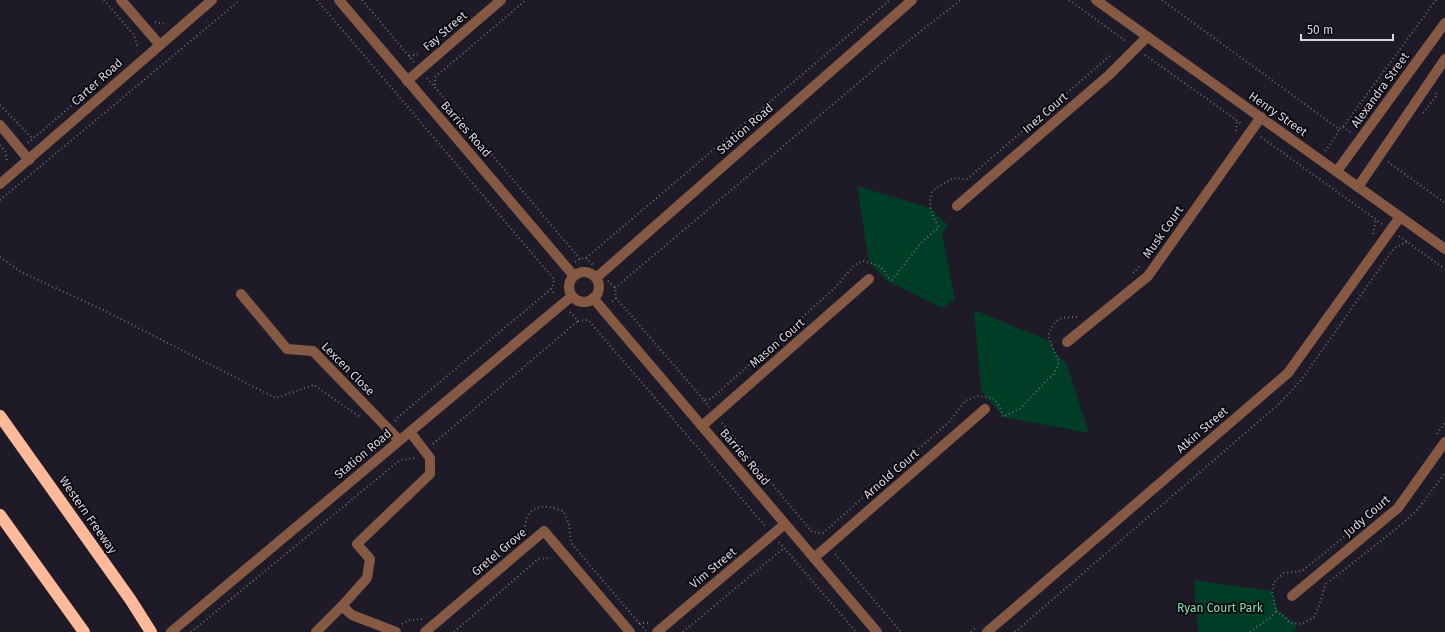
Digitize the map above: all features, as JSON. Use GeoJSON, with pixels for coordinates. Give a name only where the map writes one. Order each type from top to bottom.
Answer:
{"type":"FeatureCollection","features":[{"type":"Feature","properties":{"kind":"highway","name":"Western Freeway"},"geometry":{"type":"LineString","coordinates":[[0,416],[151,632]]}},
{"type":"Feature","properties":{"kind":"highway"},"geometry":{"type":"LineString","coordinates":[[0,515],[84,632]]}},
{"type":"Feature","properties":{"kind":"street"},"geometry":{"type":"LineString","coordinates":[[121,0],[159,44]]}},
{"type":"Feature","properties":{"kind":"street","name":"Carter Road"},"geometry":{"type":"LineString","coordinates":[[0,184],[30,160],[159,44],[212,0]]}},
{"type":"Feature","properties":{"kind":"street","name":"Barries Road"},"geometry":{"type":"LineString","coordinates":[[339,0],[574,276]]}},
{"type":"Feature","properties":{"kind":"street","name":"Fay Street"},"geometry":{"type":"LineString","coordinates":[[407,81],[501,0]]}},
{"type":"Feature","properties":{"kind":"street","name":"Station Road"},"geometry":{"type":"LineString","coordinates":[[596,278],[912,0]]}},
{"type":"Feature","properties":{"kind":"street","name":"Henry Street"},"geometry":{"type":"LineString","coordinates":[[1096,0],[1445,249]]}},
{"type":"Feature","properties":{"kind":"street","name":"Alexandra Street"},"geometry":{"type":"LineString","coordinates":[[1337,171],[1445,23]]}},
{"type":"Feature","properties":{"kind":"street","name":"Inez Court"},"geometry":{"type":"LineString","coordinates":[[957,206],[1109,75],[1147,37]]}},
{"type":"Feature","properties":{"kind":"street"},"geometry":{"type":"LineString","coordinates":[[1358,187],[1445,59]]}},
{"type":"Feature","properties":{"kind":"street","name":"Musk Court"},"geometry":{"type":"LineString","coordinates":[[1067,342],[1148,276],[1260,117]]}},
{"type":"Feature","properties":{"kind":"street"},"geometry":{"type":"LineString","coordinates":[[0,125],[30,160]]}},
{"type":"Feature","properties":{"kind":"street","name":"Atkin Street"},"geometry":{"type":"LineString","coordinates":[[987,632],[1288,373],[1400,217]]}},
{"type":"Feature","properties":{"kind":"street"},"geometry":{"type":"LineString","coordinates":[[584,272],[596,278],[598,292],[593,298],[583,302],[576,300],[572,296],[569,291],[569,285],[574,276],[584,272]]}},
{"type":"Feature","properties":{"kind":"street","name":"Mason Court"},"geometry":{"type":"LineString","coordinates":[[702,426],[869,279]]}},
{"type":"Feature","properties":{"kind":"street","name":"Lexcen Close"},"geometry":{"type":"LineString","coordinates":[[241,294],[287,349],[314,350],[399,440]]}},
{"type":"Feature","properties":{"kind":"street","name":"Station Road"},"geometry":{"type":"LineString","coordinates":[[171,632],[572,296]]}},
{"type":"Feature","properties":{"kind":"street","name":"Barries Road"},"geometry":{"type":"LineString","coordinates":[[593,298],[877,632]]}},
{"type":"Feature","properties":{"kind":"street","name":"Arnold Court"},"geometry":{"type":"LineString","coordinates":[[814,558],[985,409]]}},
{"type":"Feature","properties":{"kind":"street"},"geometry":{"type":"LineString","coordinates":[[316,632],[367,578],[370,559],[357,544],[430,474],[430,458],[410,432]]}},
{"type":"Feature","properties":{"kind":"street","name":"Judy Court"},"geometry":{"type":"LineString","coordinates":[[1292,596],[1398,508],[1445,442]]}},
{"type":"Feature","properties":{"kind":"street","name":"Vim Street"},"geometry":{"type":"LineString","coordinates":[[657,632],[785,524]]}},
{"type":"Feature","properties":{"kind":"street","name":"Gretel Grove"},"geometry":{"type":"LineString","coordinates":[[425,632],[544,531],[630,632]]}},
{"type":"Feature","properties":{"kind":"street"},"geometry":{"type":"LineString","coordinates":[[342,606],[352,615],[396,632]]}},
{"type":"Feature","properties":{"kind":"path"},"geometry":{"type":"LineString","coordinates":[[104,0],[134,35],[138,48],[171,19]]}},
{"type":"Feature","properties":{"kind":"path"},"geometry":{"type":"LineString","coordinates":[[0,200],[240,0]]}},
{"type":"Feature","properties":{"kind":"path"},"geometry":{"type":"LineString","coordinates":[[317,0],[553,278],[554,284],[551,289],[397,418],[390,430]]}},
{"type":"Feature","properties":{"kind":"path"},"geometry":{"type":"LineString","coordinates":[[362,0],[580,259]]}},
{"type":"Feature","properties":{"kind":"path"},"geometry":{"type":"LineString","coordinates":[[434,86],[435,77],[526,0]]}},
{"type":"Feature","properties":{"kind":"path"},"geometry":{"type":"LineString","coordinates":[[586,258],[890,0]]}},
{"type":"Feature","properties":{"kind":"path"},"geometry":{"type":"LineString","coordinates":[[615,288],[908,41],[961,0]]}},
{"type":"Feature","properties":{"kind":"path"},"geometry":{"type":"LineString","coordinates":[[1162,0],[1339,128],[1344,127],[1436,0]]}},
{"type":"Feature","properties":{"kind":"path"},"geometry":{"type":"LineString","coordinates":[[1121,46],[1127,42]]}},
{"type":"Feature","properties":{"kind":"path"},"geometry":{"type":"LineString","coordinates":[[704,400],[711,399],[836,287],[854,265],[863,261],[877,265],[884,270],[887,278],[892,280],[921,243],[939,227],[933,218],[929,202],[932,191],[953,178],[967,179],[1116,51]]}},
{"type":"Feature","properties":{"kind":"path"},"geometry":{"type":"LineString","coordinates":[[4,165],[120,63]]}},
{"type":"Feature","properties":{"kind":"path"},"geometry":{"type":"LineString","coordinates":[[1423,113],[1436,95],[1436,89]]}},
{"type":"Feature","properties":{"kind":"path"},"geometry":{"type":"LineString","coordinates":[[0,105],[32,139]]}},
{"type":"Feature","properties":{"kind":"path"},"geometry":{"type":"LineString","coordinates":[[1232,137],[1237,131],[1237,120]]}},
{"type":"Feature","properties":{"kind":"path"},"geometry":{"type":"LineString","coordinates":[[0,145],[5,151],[7,162]]}},
{"type":"Feature","properties":{"kind":"path"},"geometry":{"type":"LineString","coordinates":[[1387,161],[1445,203]]}},
{"type":"Feature","properties":{"kind":"path"},"geometry":{"type":"LineString","coordinates":[[1372,238],[1376,220]]}},
{"type":"Feature","properties":{"kind":"path"},"geometry":{"type":"LineString","coordinates":[[0,257],[21,272],[103,310],[276,398],[314,385],[362,418]]}},
{"type":"Feature","properties":{"kind":"path"},"geometry":{"type":"LineString","coordinates":[[1129,276],[1146,261]]}},
{"type":"Feature","properties":{"kind":"path"},"geometry":{"type":"LineString","coordinates":[[551,289],[578,321]]}},
{"type":"Feature","properties":{"kind":"path"},"geometry":{"type":"LineString","coordinates":[[616,298],[704,400],[812,532],[823,533],[950,421],[965,401],[978,396],[993,398],[1000,407],[1003,417],[1021,408],[1054,374],[1059,362],[1048,336],[1052,325],[1062,317],[1084,317]]}},
{"type":"Feature","properties":{"kind":"path"},"geometry":{"type":"LineString","coordinates":[[191,632],[400,460],[417,458],[578,321],[588,320],[856,632]]}},
{"type":"Feature","properties":{"kind":"path"},"geometry":{"type":"LineString","coordinates":[[1433,439],[1445,422]]}},
{"type":"Feature","properties":{"kind":"path"},"geometry":{"type":"LineString","coordinates":[[1360,523],[1302,571],[1291,571],[1284,573],[1274,582],[1272,592],[1276,611],[1284,616],[1290,623],[1302,624],[1314,617],[1326,584],[1401,525],[1418,509],[1445,473]]}},
{"type":"Feature","properties":{"kind":"path"},"geometry":{"type":"LineString","coordinates":[[817,532],[901,632]]}},
{"type":"Feature","properties":{"kind":"path"},"geometry":{"type":"LineString","coordinates":[[683,632],[784,548]]}},
{"type":"Feature","properties":{"kind":"path"},"geometry":{"type":"LineString","coordinates":[[454,632],[538,559],[551,557],[556,563]]}},
{"type":"Feature","properties":{"kind":"path"},"geometry":{"type":"LineString","coordinates":[[1250,632],[1270,618],[1276,611]]}},
{"type":"Feature","properties":{"kind":"path"},"geometry":{"type":"LineString","coordinates":[[639,623],[647,632]]}},
{"type":"Feature","properties":{"kind":"path"},"geometry":{"type":"LineString","coordinates":[[971,632],[977,627]]}},
{"type":"Feature","properties":{"kind":"green space"},"geometry":{"type":"Polygon","coordinates":[[[857,186],[930,208],[948,225],[942,234],[955,299],[942,308],[886,280],[869,262],[857,186]]]}},
{"type":"Feature","properties":{"kind":"green space"},"geometry":{"type":"Polygon","coordinates":[[[974,310],[1050,341],[1055,353],[1066,362],[1089,433],[1003,417],[981,390],[974,310]]]}},
{"type":"Feature","properties":{"kind":"green space","name":"Ryan Court Park"},"geometry":{"type":"Polygon","coordinates":[[[1194,580],[1272,591],[1277,608],[1282,614],[1296,623],[1295,632],[1198,632],[1194,580]]]}}]}
